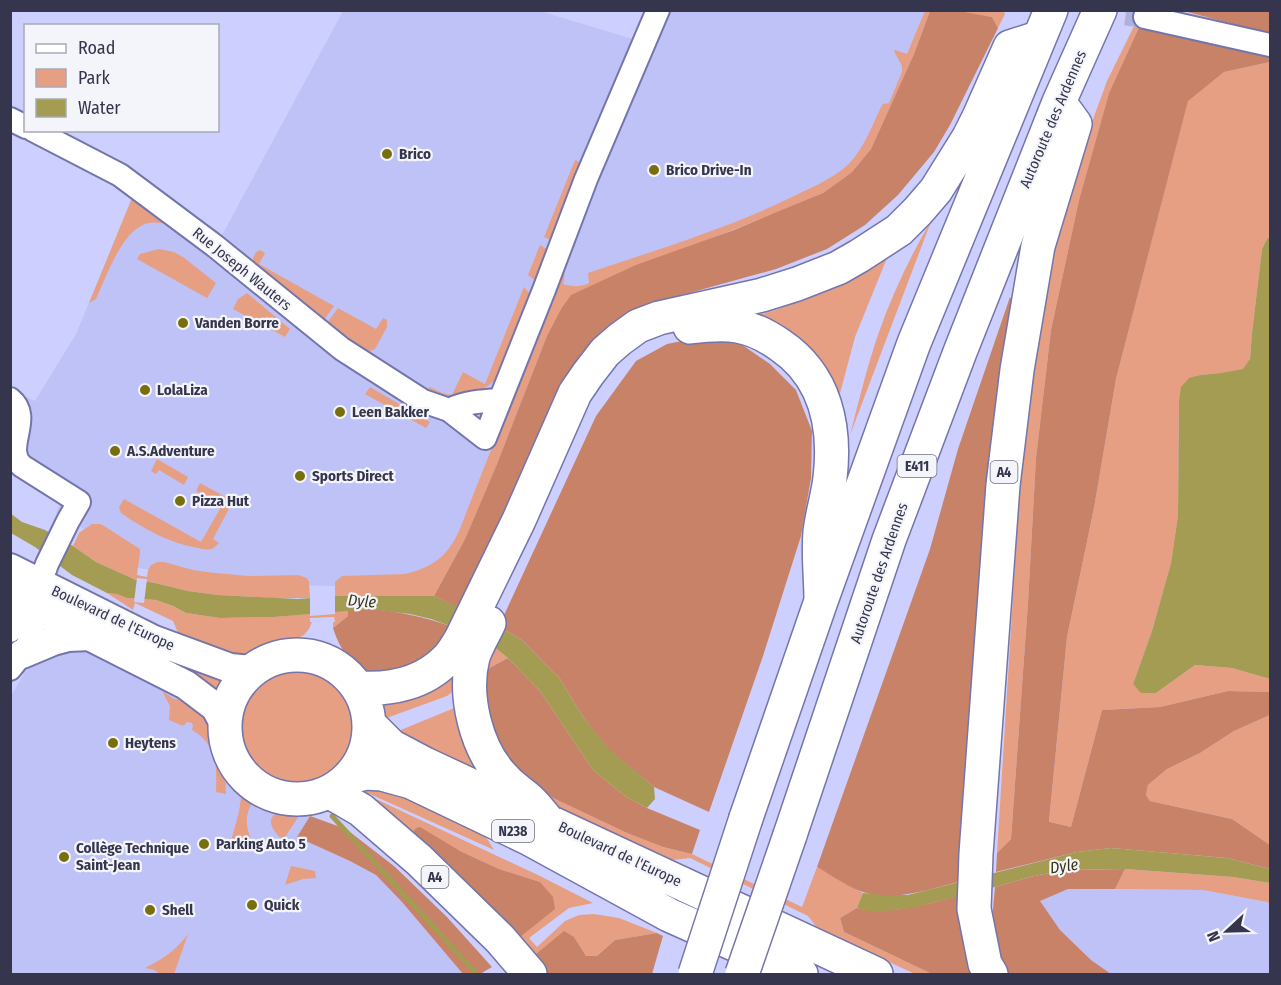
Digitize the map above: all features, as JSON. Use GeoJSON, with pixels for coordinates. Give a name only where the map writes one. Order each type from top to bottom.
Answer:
{"type":"FeatureCollection","features":[{"type":"Feature","properties":{"kind":"highway","name":"Autoroute des Ardennes"},"geometry":{"type":"LineString","coordinates":[[742,975],[889,540],[960,352],[1059,102],[1100,10]]}},
{"type":"Feature","properties":{"kind":"highway"},"geometry":{"type":"LineString","coordinates":[[491,599],[519,520],[576,393],[604,352],[638,326],[659,318],[762,295],[838,268],[899,230],[936,190],[969,137],[1010,47],[1044,24]]}},
{"type":"Feature","properties":{"kind":"highway","name":"E411"},"geometry":{"type":"LineString","coordinates":[[695,975],[821,601],[914,343],[1044,24]]}},
{"type":"Feature","properties":{"kind":"highway","name":"A4"},"geometry":{"type":"LineString","coordinates":[[991,975],[985,964],[974,909],[1003,485],[1017,370],[1038,246],[1075,124],[1059,102]]}},
{"type":"Feature","properties":{"kind":"highway"},"geometry":{"type":"LineString","coordinates":[[548,821],[528,798],[504,779],[490,761],[478,737],[472,712],[464,653],[598,390],[610,372],[645,342],[663,333],[683,328],[710,324],[742,326],[760,332],[790,351],[813,378],[830,423],[832,442],[830,480],[820,532],[821,601]]}},
{"type":"Feature","properties":{"kind":"highway"},"geometry":{"type":"LineString","coordinates":[[359,688],[392,688],[410,683],[432,671],[447,659],[464,653]]}},
{"type":"Feature","properties":{"kind":"highway","name":"Boulevard de l'Europe"},"geometry":{"type":"LineString","coordinates":[[340,784],[361,762],[368,744],[370,725],[367,706],[359,688],[342,669],[327,660],[310,655],[293,654],[278,657],[252,670],[238,686],[228,704],[225,725],[227,745],[235,764],[254,784],[279,797],[296,799],[313,798],[366,773],[382,774],[411,782],[528,838],[669,915],[801,975]]}},
{"type":"Feature","properties":{"kind":"highway","name":"Boulevard de l'Europe"},"geometry":{"type":"LineString","coordinates":[[370,725],[391,746],[425,764],[876,975]]}},
{"type":"Feature","properties":{"kind":"highway","name":"A4"},"geometry":{"type":"LineString","coordinates":[[340,784],[361,810],[419,861],[500,939],[530,975]]}},
{"type":"Feature","properties":{"kind":"main road","name":"Boulevard de l'Europe"},"geometry":{"type":"LineString","coordinates":[[10,568],[90,636],[186,686],[215,707],[225,725]]}},
{"type":"Feature","properties":{"kind":"main road","name":"Boulevard de l'Europe"},"geometry":{"type":"LineString","coordinates":[[32,587],[154,640],[230,668],[252,670]]}},
{"type":"Feature","properties":{"kind":"main road"},"geometry":{"type":"LineString","coordinates":[[14,651],[68,637],[90,636]]}},
{"type":"Feature","properties":{"kind":"street","name":"Rue Joseph Wauters"},"geometry":{"type":"LineString","coordinates":[[37,132],[120,175],[215,246],[342,349],[423,401],[449,410],[485,438],[586,179],[658,10]]}},
{"type":"Feature","properties":{"kind":"street"},"geometry":{"type":"LineString","coordinates":[[1145,17],[1270,45]]}},
{"type":"Feature","properties":{"kind":"street"},"geometry":{"type":"LineString","coordinates":[[10,119],[24,126]]}},
{"type":"Feature","properties":{"kind":"street"},"geometry":{"type":"LineString","coordinates":[[10,399],[20,411],[14,452],[17,461],[74,512],[32,587],[32,634],[14,651]]}},
{"type":"Feature","properties":{"kind":"street"},"geometry":{"type":"LineString","coordinates":[[449,410],[458,405],[500,400]]}},
{"type":"Feature","properties":{"kind":"shaded area"},"geometry":{"type":"Polygon","coordinates":[[[343,11],[540,11],[636,40],[668,11],[930,11],[892,105],[852,172],[692,246],[497,464],[439,585],[247,584],[138,568],[79,533],[84,529],[56,513],[61,501],[11,468],[10,416],[23,395],[35,401],[76,334],[132,198],[221,237],[343,11]]]}},
{"type":"Feature","properties":{"kind":"shaded area"},"geometry":{"type":"Polygon","coordinates":[[[930,11],[958,11],[992,17],[998,28],[950,125],[934,152],[898,195],[865,225],[827,249],[776,269],[664,300],[546,420],[459,608],[434,596],[465,539],[547,336],[571,295],[636,265],[734,230],[823,193],[852,172],[871,149],[914,54],[930,11]]]}},
{"type":"Feature","properties":{"kind":"shaded area"},"geometry":{"type":"Polygon","coordinates":[[[1184,11],[1270,11],[1270,34],[1184,11]]]}},
{"type":"Feature","properties":{"kind":"shaded area"},"geometry":{"type":"Polygon","coordinates":[[[1141,23],[1236,47],[1270,58],[1270,62],[1224,72],[1188,101],[1116,379],[1094,508],[1067,637],[1049,822],[1071,827],[1102,710],[1160,707],[1228,691],[1270,692],[1270,715],[1234,731],[1200,753],[1167,769],[1148,785],[1146,795],[1150,801],[1232,819],[1270,845],[1270,869],[1227,858],[1111,848],[1077,852],[996,872],[997,853],[1011,839],[1036,458],[1051,330],[1079,200],[1109,93],[1141,23]]]}},
{"type":"Feature","properties":{"kind":"shaded area"},"geometry":{"type":"Polygon","coordinates":[[[1010,297],[1017,306],[962,881],[902,895],[866,893],[817,867],[930,549],[958,449],[1010,297]]]}},
{"type":"Feature","properties":{"kind":"shaded area"},"geometry":{"type":"Polygon","coordinates":[[[702,337],[738,342],[770,364],[796,390],[812,431],[811,478],[801,536],[763,656],[709,812],[654,787],[610,751],[583,717],[560,679],[523,641],[499,626],[596,416],[636,361],[667,344],[702,337]]]}},
{"type":"Feature","properties":{"kind":"shaded area"},"geometry":{"type":"Polygon","coordinates":[[[370,609],[411,615],[450,626],[434,652],[416,667],[400,672],[366,673],[345,654],[333,628],[348,616],[348,610],[370,609]]]}},
{"type":"Feature","properties":{"kind":"shaded area"},"geometry":{"type":"Polygon","coordinates":[[[71,643],[165,685],[210,725],[225,774],[242,791],[254,800],[284,811],[303,810],[310,816],[297,837],[376,875],[463,974],[11,974],[11,696],[25,672],[39,657],[71,643]]]}},
{"type":"Feature","properties":{"kind":"shaded area"},"geometry":{"type":"Polygon","coordinates":[[[508,658],[540,691],[593,770],[625,796],[647,808],[700,830],[692,854],[663,847],[627,833],[553,798],[526,781],[507,762],[487,717],[484,671],[508,658]]]}},
{"type":"Feature","properties":{"kind":"shaded area"},"geometry":{"type":"Polygon","coordinates":[[[310,816],[346,829],[394,866],[447,917],[492,967],[480,974],[463,974],[376,875],[297,837],[310,816]]]}},
{"type":"Feature","properties":{"kind":"shaded area"},"geometry":{"type":"Polygon","coordinates":[[[420,827],[460,851],[499,869],[540,882],[553,897],[555,909],[515,941],[414,842],[413,832],[420,827]]]}},
{"type":"Feature","properties":{"kind":"shaded area"},"geometry":{"type":"Polygon","coordinates":[[[1125,869],[1115,889],[1068,889],[1040,901],[1060,930],[1091,960],[1111,974],[1005,974],[991,930],[995,887],[1066,870],[1125,869]]]}},
{"type":"Feature","properties":{"kind":"shaded area"},"geometry":{"type":"Polygon","coordinates":[[[1068,889],[1203,890],[1267,902],[1270,904],[1270,974],[1111,974],[1091,960],[1060,930],[1039,901],[1068,889]]]}},
{"type":"Feature","properties":{"kind":"shaded area"},"geometry":{"type":"Polygon","coordinates":[[[962,895],[979,974],[932,974],[844,932],[840,918],[857,908],[897,910],[962,895]]]}},
{"type":"Feature","properties":{"kind":"shaded area"},"geometry":{"type":"Polygon","coordinates":[[[564,931],[574,937],[586,956],[597,956],[615,940],[657,933],[663,936],[652,974],[542,974],[530,959],[564,931]]]}},
{"type":"Feature","properties":{"kind":"green space"},"geometry":{"type":"Polygon","coordinates":[[[925,11],[930,11],[914,54],[871,149],[852,172],[823,193],[692,246],[561,309],[547,336],[465,539],[434,596],[335,596],[335,582],[342,576],[405,574],[438,560],[451,545],[457,536],[559,279],[565,274],[563,284],[576,286],[589,283],[588,273],[741,220],[818,185],[837,173],[856,156],[881,107],[889,103],[902,72],[902,66],[894,51],[907,54],[925,11]]]}},
{"type":"Feature","properties":{"kind":"green space"},"geometry":{"type":"Polygon","coordinates":[[[945,11],[1003,11],[1005,14],[998,28],[992,17],[945,11]]]}},
{"type":"Feature","properties":{"kind":"green space"},"geometry":{"type":"Polygon","coordinates":[[[1141,23],[1109,93],[1079,200],[1051,330],[1036,458],[1011,839],[997,853],[1021,468],[1031,373],[1052,260],[1084,144],[1107,81],[1135,24],[1141,23]]]}},
{"type":"Feature","properties":{"kind":"green space"},"geometry":{"type":"Polygon","coordinates":[[[1270,62],[1270,237],[1262,249],[1250,359],[1244,369],[1201,375],[1179,401],[1178,515],[1171,563],[1152,631],[1133,684],[1156,693],[1195,665],[1232,668],[1270,679],[1270,692],[1228,691],[1160,707],[1102,710],[1071,827],[1049,823],[1067,637],[1094,508],[1116,379],[1188,100],[1224,72],[1270,62]]]}},
{"type":"Feature","properties":{"kind":"green space"},"geometry":{"type":"Polygon","coordinates":[[[575,160],[581,163],[551,240],[544,237],[575,160]]]}},
{"type":"Feature","properties":{"kind":"green space"},"geometry":{"type":"Polygon","coordinates":[[[132,198],[173,226],[149,223],[133,231],[114,258],[96,299],[89,303],[132,198]]]}},
{"type":"Feature","properties":{"kind":"green space"},"geometry":{"type":"Polygon","coordinates":[[[932,219],[850,435],[884,317],[903,274],[932,219]]]}},
{"type":"Feature","properties":{"kind":"green space"},"geometry":{"type":"Polygon","coordinates":[[[540,245],[548,250],[536,281],[528,275],[540,245]]]}},
{"type":"Feature","properties":{"kind":"green space"},"geometry":{"type":"Polygon","coordinates":[[[159,249],[174,252],[183,257],[216,283],[207,298],[137,259],[140,254],[159,249]]]}},
{"type":"Feature","properties":{"kind":"green space"},"geometry":{"type":"Polygon","coordinates":[[[260,250],[265,253],[259,264],[334,306],[324,320],[253,262],[256,252],[260,250]]]}},
{"type":"Feature","properties":{"kind":"green space"},"geometry":{"type":"Polygon","coordinates":[[[887,258],[855,337],[839,397],[758,315],[831,288],[863,273],[887,258]]]}},
{"type":"Feature","properties":{"kind":"green space"},"geometry":{"type":"Polygon","coordinates":[[[524,287],[530,294],[529,300],[503,370],[495,380],[485,388],[456,398],[446,397],[428,389],[430,387],[452,395],[463,372],[485,384],[524,287]]]}},
{"type":"Feature","properties":{"kind":"green space"},"geometry":{"type":"Polygon","coordinates":[[[247,293],[290,329],[285,337],[233,309],[238,299],[247,293]]]}},
{"type":"Feature","properties":{"kind":"green space"},"geometry":{"type":"Polygon","coordinates":[[[338,308],[376,329],[383,318],[387,320],[387,327],[375,349],[365,350],[327,323],[338,308]]]}},
{"type":"Feature","properties":{"kind":"green space"},"geometry":{"type":"Polygon","coordinates":[[[370,387],[430,422],[426,428],[365,394],[370,387]]]}},
{"type":"Feature","properties":{"kind":"green space"},"geometry":{"type":"Polygon","coordinates":[[[157,459],[188,477],[184,485],[159,470],[156,474],[151,471],[157,459]]]}},
{"type":"Feature","properties":{"kind":"green space"},"geometry":{"type":"Polygon","coordinates":[[[200,483],[233,501],[213,539],[219,543],[212,549],[187,546],[167,539],[121,513],[119,507],[124,499],[201,542],[221,507],[196,491],[200,483]]]}},
{"type":"Feature","properties":{"kind":"green space"},"geometry":{"type":"Polygon","coordinates":[[[92,524],[101,524],[140,549],[137,575],[147,577],[151,565],[164,562],[215,573],[249,576],[298,575],[307,578],[310,598],[218,595],[136,580],[96,562],[73,546],[79,533],[92,524]]]}},
{"type":"Feature","properties":{"kind":"green space"},"geometry":{"type":"Polygon","coordinates":[[[107,593],[127,598],[156,600],[186,613],[220,618],[274,617],[348,610],[348,616],[333,628],[334,617],[310,618],[312,622],[309,629],[304,635],[291,642],[276,645],[248,657],[231,658],[179,635],[173,621],[135,603],[133,610],[107,593]]]}},
{"type":"Feature","properties":{"kind":"green space"},"geometry":{"type":"Polygon","coordinates":[[[450,626],[493,646],[508,658],[484,671],[487,717],[507,762],[526,781],[553,798],[627,833],[663,847],[692,854],[802,907],[817,867],[863,893],[857,908],[840,918],[844,932],[932,974],[915,974],[818,929],[808,916],[690,858],[673,860],[535,796],[519,783],[493,753],[479,713],[477,686],[479,661],[482,662],[485,656],[446,634],[450,626]]]}},
{"type":"Feature","properties":{"kind":"green space"},"geometry":{"type":"Polygon","coordinates":[[[174,658],[227,680],[218,695],[158,660],[174,658]]]}},
{"type":"Feature","properties":{"kind":"green space"},"geometry":{"type":"Polygon","coordinates":[[[461,660],[457,688],[447,696],[381,720],[378,700],[461,660]]]}},
{"type":"Feature","properties":{"kind":"green space"},"geometry":{"type":"Polygon","coordinates":[[[297,672],[318,676],[336,688],[348,706],[352,727],[348,748],[336,766],[318,778],[297,782],[276,778],[258,766],[246,748],[242,727],[246,706],[258,688],[276,676],[297,672]]]}},
{"type":"Feature","properties":{"kind":"green space"},"geometry":{"type":"Polygon","coordinates":[[[162,691],[174,699],[187,700],[196,706],[210,725],[225,774],[226,794],[216,792],[215,765],[211,749],[192,730],[192,723],[187,722],[183,726],[169,720],[170,706],[162,691]]]}},
{"type":"Feature","properties":{"kind":"green space"},"geometry":{"type":"Polygon","coordinates":[[[464,704],[499,782],[391,734],[464,704]]]}},
{"type":"Feature","properties":{"kind":"green space"},"geometry":{"type":"Polygon","coordinates":[[[1270,715],[1270,845],[1232,819],[1150,801],[1146,795],[1148,785],[1167,769],[1200,753],[1234,731],[1270,715]]]}},
{"type":"Feature","properties":{"kind":"green space"},"geometry":{"type":"Polygon","coordinates":[[[376,786],[477,823],[494,850],[370,794],[367,796],[355,791],[376,786]]]}},
{"type":"Feature","properties":{"kind":"green space"},"geometry":{"type":"Polygon","coordinates":[[[242,791],[253,800],[247,820],[251,840],[231,841],[239,812],[242,791]]]}},
{"type":"Feature","properties":{"kind":"green space"},"geometry":{"type":"Polygon","coordinates":[[[375,800],[538,875],[593,903],[569,908],[529,938],[537,947],[565,921],[579,915],[594,914],[619,918],[657,933],[615,940],[597,956],[586,956],[574,937],[530,959],[515,941],[540,882],[499,869],[460,851],[414,842],[372,801],[375,800]]]}},
{"type":"Feature","properties":{"kind":"green space"},"geometry":{"type":"Polygon","coordinates":[[[303,810],[283,840],[273,829],[271,820],[273,817],[283,811],[303,810]]]}},
{"type":"Feature","properties":{"kind":"green space"},"geometry":{"type":"Polygon","coordinates":[[[291,866],[315,871],[316,878],[303,879],[285,885],[291,866]]]}},
{"type":"Feature","properties":{"kind":"green space"},"geometry":{"type":"Polygon","coordinates":[[[1125,869],[1233,877],[1270,883],[1270,904],[1203,890],[1115,889],[1125,869]]]}},
{"type":"Feature","properties":{"kind":"green space"},"geometry":{"type":"Polygon","coordinates":[[[188,934],[174,974],[160,974],[145,968],[169,954],[188,934]]]}},
{"type":"Feature","properties":{"kind":"water"},"geometry":{"type":"Polygon","coordinates":[[[1270,237],[1270,679],[1232,668],[1195,665],[1156,693],[1141,693],[1133,684],[1152,631],[1171,563],[1178,515],[1181,387],[1189,378],[1243,369],[1250,359],[1262,249],[1270,237]]]}},
{"type":"Feature","properties":{"kind":"water","name":"Dyle"},"geometry":{"type":"Polygon","coordinates":[[[10,513],[22,522],[45,530],[96,562],[136,580],[188,591],[218,595],[298,599],[338,596],[434,596],[499,626],[523,641],[560,679],[583,717],[610,750],[654,787],[655,799],[647,808],[625,796],[593,770],[540,691],[508,658],[493,646],[450,626],[410,614],[370,609],[274,617],[220,618],[186,613],[156,600],[127,598],[107,593],[72,575],[35,547],[11,533],[10,513]]]}},
{"type":"Feature","properties":{"kind":"water","name":"Dyle"},"geometry":{"type":"Polygon","coordinates":[[[1111,848],[1227,858],[1270,869],[1270,883],[1233,877],[1125,869],[1066,870],[1034,876],[912,908],[869,911],[857,908],[863,893],[908,895],[1077,852],[1111,848]]]}},
{"type":"Feature","properties":{"kind":"pier"},"geometry":{"type":"Polygon","coordinates":[[[137,578],[147,579],[144,603],[134,602],[137,578]]]}},
{"type":"Feature","properties":{"kind":"pier"},"geometry":{"type":"Polygon","coordinates":[[[335,593],[335,614],[310,616],[310,595],[335,593]]]}},
{"type":"Feature","properties":{"kind":"waterway"},"geometry":{"type":"LineString","coordinates":[[332,816],[475,972]]}},
{"type":"Feature","properties":{"kind":"tunnel"},"geometry":{"type":"LineString","coordinates":[[1093,10],[1145,17]]}},
{"type":"Feature","properties":{"kind":"place","name":"Brico"},"geometry":{"type":"Point","coordinates":[387,154]}},
{"type":"Feature","properties":{"kind":"place","name":"Brico Drive-In"},"geometry":{"type":"Point","coordinates":[654,170]}},
{"type":"Feature","properties":{"kind":"place","name":"Vanden Borre"},"geometry":{"type":"Point","coordinates":[183,323]}},
{"type":"Feature","properties":{"kind":"place","name":"LolaLiza"},"geometry":{"type":"Point","coordinates":[145,390]}},
{"type":"Feature","properties":{"kind":"place","name":"Leen Bakker"},"geometry":{"type":"Point","coordinates":[340,412]}},
{"type":"Feature","properties":{"kind":"place","name":"A.S.Adventure"},"geometry":{"type":"Point","coordinates":[115,451]}},
{"type":"Feature","properties":{"kind":"place","name":"Sports Direct"},"geometry":{"type":"Point","coordinates":[300,476]}},
{"type":"Feature","properties":{"kind":"place","name":"Pizza Hut"},"geometry":{"type":"Point","coordinates":[180,501]}},
{"type":"Feature","properties":{"kind":"place","name":"Heytens"},"geometry":{"type":"Point","coordinates":[113,743]}},
{"type":"Feature","properties":{"kind":"place","name":"Parking Auto 5"},"geometry":{"type":"Point","coordinates":[204,844]}},
{"type":"Feature","properties":{"kind":"place","name":"Collège Technique Saint-Jean"},"geometry":{"type":"Point","coordinates":[64,857]}},
{"type":"Feature","properties":{"kind":"place","name":"Quick"},"geometry":{"type":"Point","coordinates":[252,905]}},
{"type":"Feature","properties":{"kind":"place","name":"Shell"},"geometry":{"type":"Point","coordinates":[150,910]}}]}
